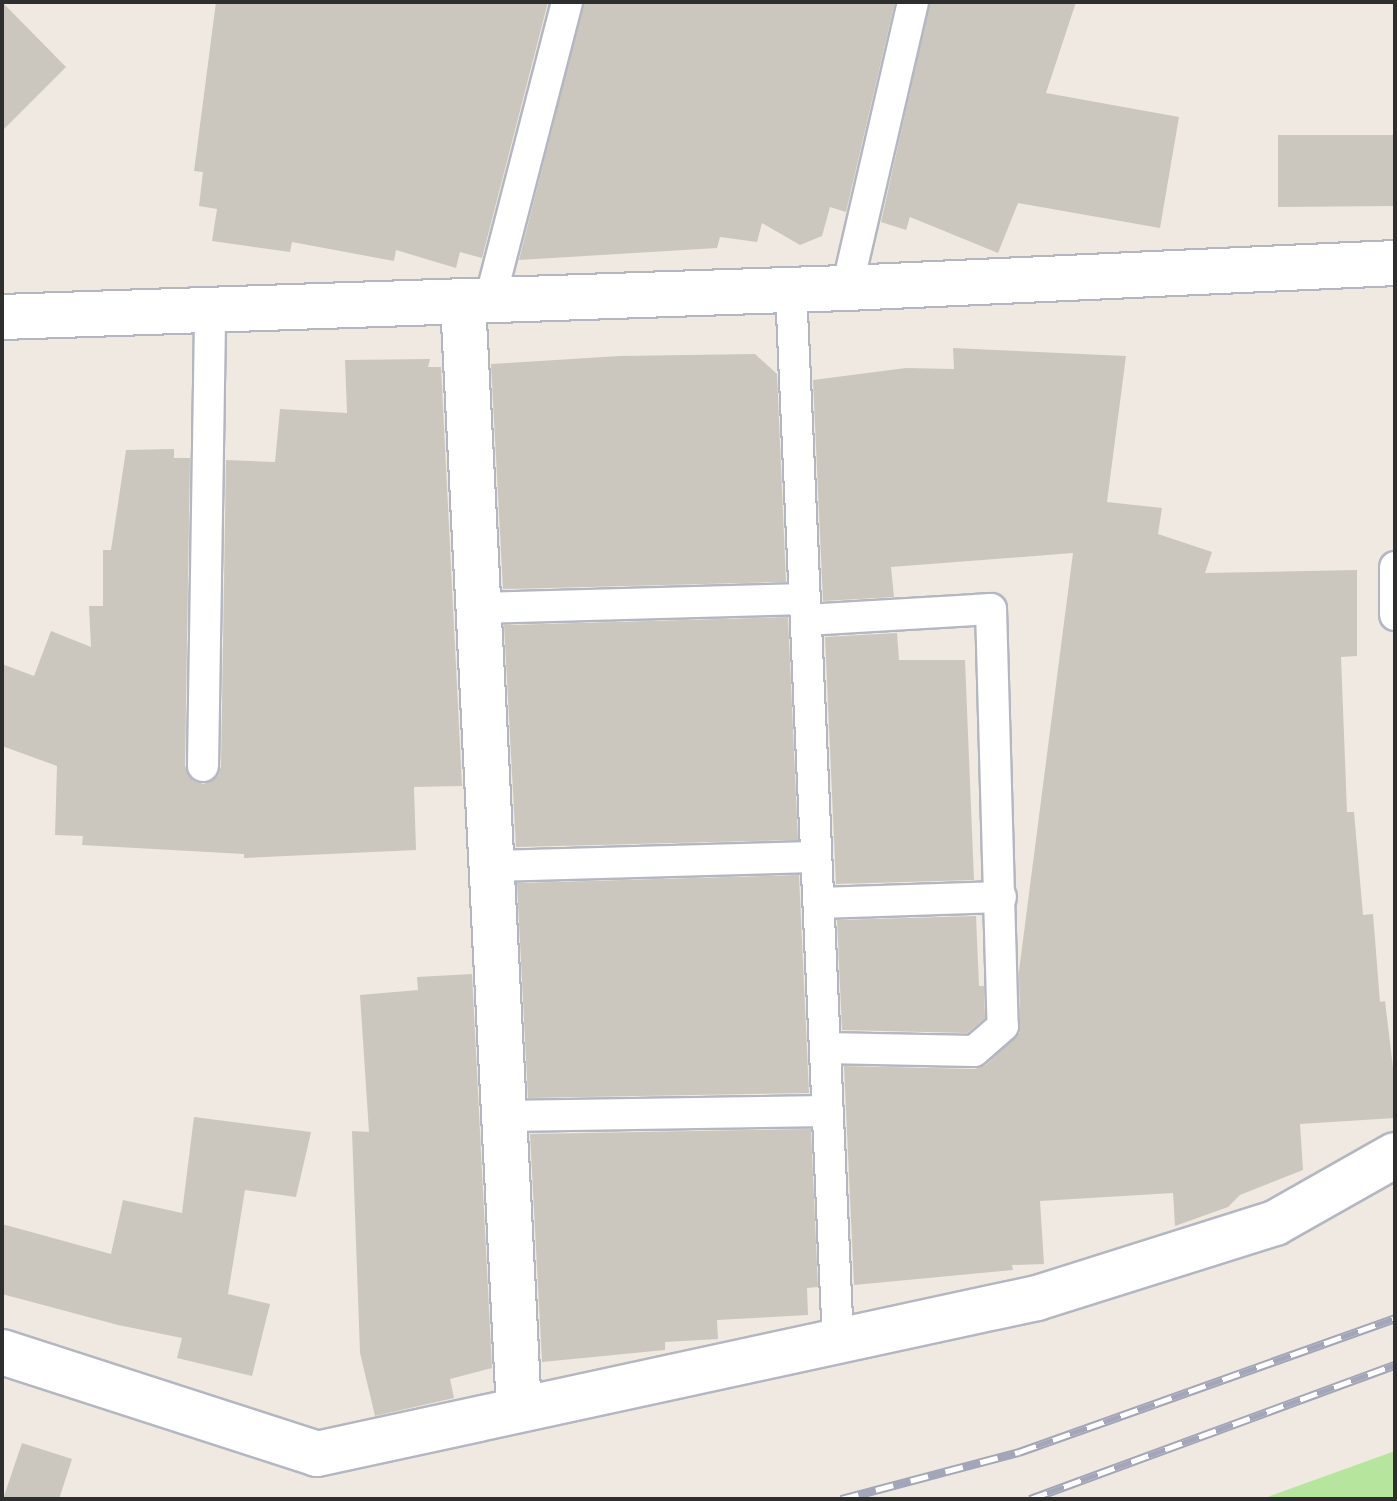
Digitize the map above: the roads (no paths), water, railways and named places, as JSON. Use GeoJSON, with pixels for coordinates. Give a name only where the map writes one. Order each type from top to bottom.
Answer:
{"type":"FeatureCollection","features":[{"type":"Feature","properties":{"kind":"street"},"geometry":{"type":"LineString","coordinates":[[2,317],[847,288],[1395,263]]}},
{"type":"Feature","properties":{"kind":"street"},"geometry":{"type":"LineString","coordinates":[[477,301],[479,608],[519,1410]]}},
{"type":"Feature","properties":{"kind":"street"},"geometry":{"type":"LineString","coordinates":[[2,1352],[317,1454],[1037,1298],[1275,1223],[1395,1155]]}},
{"type":"Feature","properties":{"kind":"lane"},"geometry":{"type":"LineString","coordinates":[[477,301],[567,2]]}},
{"type":"Feature","properties":{"kind":"lane"},"geometry":{"type":"LineString","coordinates":[[847,288],[913,2]]}},
{"type":"Feature","properties":{"kind":"lane"},"geometry":{"type":"LineString","coordinates":[[791,290],[838,1341]]}},
{"type":"Feature","properties":{"kind":"lane"},"geometry":{"type":"LineString","coordinates":[[203,766],[210,309]]}},
{"type":"Feature","properties":{"kind":"lane"},"geometry":{"type":"LineString","coordinates":[[1395,567],[1395,615]]}},
{"type":"Feature","properties":{"kind":"lane"},"geometry":{"type":"LineString","coordinates":[[479,608],[991,609],[1003,1026],[974,1051],[825,1048]]}},
{"type":"Feature","properties":{"kind":"lane"},"geometry":{"type":"LineString","coordinates":[[491,866],[816,857]]}},
{"type":"Feature","properties":{"kind":"lane"},"geometry":{"type":"LineString","coordinates":[[819,903],[1001,897]]}},
{"type":"Feature","properties":{"kind":"lane"},"geometry":{"type":"LineString","coordinates":[[504,1116],[828,1111]]}},
{"type":"Feature","properties":{"kind":"railway"},"geometry":{"type":"LineString","coordinates":[[841,1499],[1019,1452],[1395,1318]]}},
{"type":"Feature","properties":{"kind":"railway"},"geometry":{"type":"LineString","coordinates":[[1030,1499],[1395,1365]]}}]}
